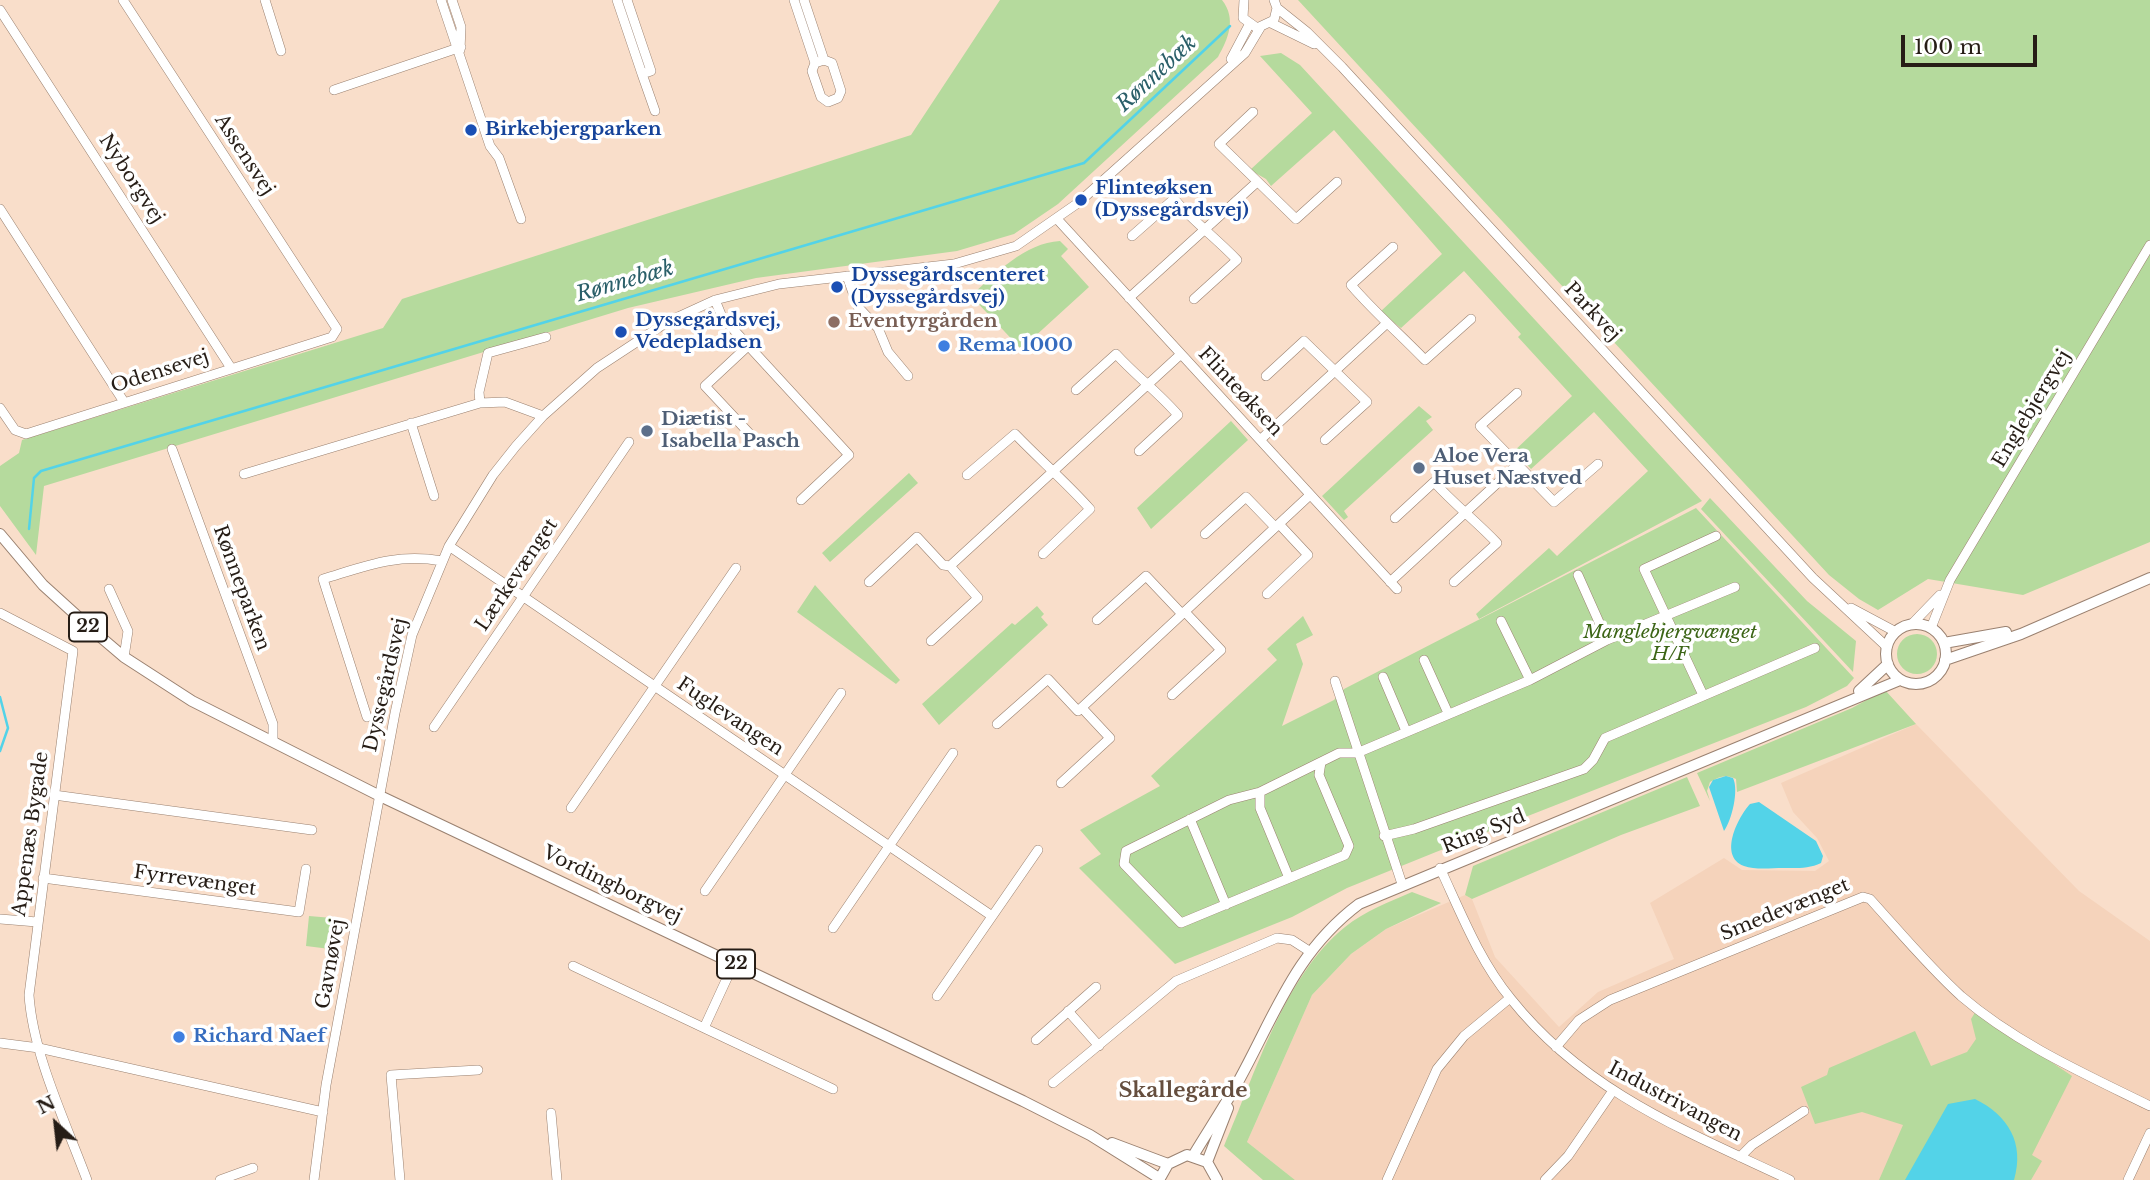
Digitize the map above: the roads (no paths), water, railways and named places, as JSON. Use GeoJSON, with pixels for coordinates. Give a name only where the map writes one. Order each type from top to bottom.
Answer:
{"type":"FeatureCollection","features":[{"type":"Feature","properties":{"kind":"main road","name":"Vordingborgvej"},"geometry":{"type":"LineString","coordinates":[[0,534],[43,586],[124,657],[192,701],[273,739],[380,796],[1090,1135],[1167,1164]]}},
{"type":"Feature","properties":{"kind":"main road"},"geometry":{"type":"LineString","coordinates":[[1945,660],[2021,634],[2150,578]]}},
{"type":"Feature","properties":{"kind":"main road"},"geometry":{"type":"LineString","coordinates":[[1944,643],[1997,634],[2053,619]]}},
{"type":"Feature","properties":{"kind":"main road"},"geometry":{"type":"LineString","coordinates":[[1912,624],[1931,628],[1944,643],[1945,660],[1938,674],[1924,683],[1900,680],[1888,664],[1887,647],[1896,632],[1912,624]]}},
{"type":"Feature","properties":{"kind":"main road","name":"Ring Syd"},"geometry":{"type":"LineString","coordinates":[[1825,712],[1867,686],[1888,664]]}},
{"type":"Feature","properties":{"kind":"main road","name":"Ring Syd"},"geometry":{"type":"LineString","coordinates":[[1193,1156],[1238,1082],[1288,984],[1309,951],[1333,925],[1359,904],[1440,868],[1900,680]]}},
{"type":"Feature","properties":{"kind":"main road","name":"Ring Syd"},"geometry":{"type":"LineString","coordinates":[[1207,1162],[1238,1082]]}},
{"type":"Feature","properties":{"kind":"main road","name":"Vordingborgvej"},"geometry":{"type":"LineString","coordinates":[[1090,1135],[1159,1179]]}},
{"type":"Feature","properties":{"kind":"main road"},"geometry":{"type":"LineString","coordinates":[[1167,1164],[1182,1156],[1193,1156],[1207,1162],[1217,1180]]}},
{"type":"Feature","properties":{"kind":"main road","name":"22"},"geometry":{"type":"LineString","coordinates":[[1159,1179],[1167,1164]]}},
{"type":"Feature","properties":{"kind":"street","name":"Assensvej"},"geometry":{"type":"LineString","coordinates":[[122,0],[337,329]]}},
{"type":"Feature","properties":{"kind":"street"},"geometry":{"type":"LineString","coordinates":[[265,0],[281,51]]}},
{"type":"Feature","properties":{"kind":"street"},"geometry":{"type":"LineString","coordinates":[[441,0],[490,146],[499,158],[521,219]]}},
{"type":"Feature","properties":{"kind":"street"},"geometry":{"type":"LineString","coordinates":[[452,0],[461,27],[459,50]]}},
{"type":"Feature","properties":{"kind":"street"},"geometry":{"type":"LineString","coordinates":[[617,0],[647,73]]}},
{"type":"Feature","properties":{"kind":"street"},"geometry":{"type":"LineString","coordinates":[[627,0],[647,73],[654,111]]}},
{"type":"Feature","properties":{"kind":"street"},"geometry":{"type":"LineString","coordinates":[[794,0],[820,61],[804,0]]}},
{"type":"Feature","properties":{"kind":"street"},"geometry":{"type":"LineString","coordinates":[[1241,2],[1243,18],[1249,25],[1260,28],[1271,23],[1275,4]]}},
{"type":"Feature","properties":{"kind":"street","name":"Parkvej"},"geometry":{"type":"LineString","coordinates":[[1275,4],[1307,32],[1813,578],[1887,647]]}},
{"type":"Feature","properties":{"kind":"street","name":"Nyborgvej"},"geometry":{"type":"LineString","coordinates":[[0,10],[231,368]]}},
{"type":"Feature","properties":{"kind":"street","name":"Parkvej"},"geometry":{"type":"LineString","coordinates":[[1271,23],[1318,46]]}},
{"type":"Feature","properties":{"kind":"street","name":"Dyssegårdsvej"},"geometry":{"type":"LineString","coordinates":[[1226,66],[1249,25]]}},
{"type":"Feature","properties":{"kind":"street","name":"Dyssegårdsvej"},"geometry":{"type":"LineString","coordinates":[[380,796],[410,647],[442,561],[493,475],[543,416],[618,353],[667,322],[715,300],[779,284],[954,264],[1016,246],[1058,220],[1226,66],[1245,52],[1260,28]]}},
{"type":"Feature","properties":{"kind":"street"},"geometry":{"type":"LineString","coordinates":[[334,90],[459,50]]}},
{"type":"Feature","properties":{"kind":"street"},"geometry":{"type":"LineString","coordinates":[[1254,112],[1219,144],[1256,183],[1261,183],[1296,219],[1337,181]]}},
{"type":"Feature","properties":{"kind":"street"},"geometry":{"type":"LineString","coordinates":[[1129,298],[1256,183]]}},
{"type":"Feature","properties":{"kind":"street"},"geometry":{"type":"LineString","coordinates":[[1132,236],[1174,199],[1199,228],[1205,229],[1237,260],[1194,299]]}},
{"type":"Feature","properties":{"kind":"street"},"geometry":{"type":"LineString","coordinates":[[0,209],[124,401]]}},
{"type":"Feature","properties":{"kind":"street","name":"Flinteøksen"},"geometry":{"type":"LineString","coordinates":[[1058,220],[1393,585],[1465,513]]}},
{"type":"Feature","properties":{"kind":"street","name":"Englebjergvej"},"geometry":{"type":"LineString","coordinates":[[1912,624],[1943,591],[2150,245]]}},
{"type":"Feature","properties":{"kind":"street"},"geometry":{"type":"LineString","coordinates":[[1385,324],[1352,285],[1393,247]]}},
{"type":"Feature","properties":{"kind":"street"},"geometry":{"type":"LineString","coordinates":[[847,276],[858,307],[878,328],[888,352],[908,376]]}},
{"type":"Feature","properties":{"kind":"street"},"geometry":{"type":"LineString","coordinates":[[715,300],[722,317],[849,455],[801,500]]}},
{"type":"Feature","properties":{"kind":"street"},"geometry":{"type":"LineString","coordinates":[[1260,440],[1385,324],[1391,324],[1425,360],[1471,319]]}},
{"type":"Feature","properties":{"kind":"street","name":"Odensevej"},"geometry":{"type":"LineString","coordinates":[[0,408],[15,430],[26,433],[332,337],[337,329]]}},
{"type":"Feature","properties":{"kind":"street"},"geometry":{"type":"LineString","coordinates":[[480,403],[479,392],[488,353],[546,337]]}},
{"type":"Feature","properties":{"kind":"street"},"geometry":{"type":"LineString","coordinates":[[1266,376],[1304,341],[1367,402],[1325,440]]}},
{"type":"Feature","properties":{"kind":"street"},"geometry":{"type":"LineString","coordinates":[[749,345],[705,386],[749,433]]}},
{"type":"Feature","properties":{"kind":"street"},"geometry":{"type":"LineString","coordinates":[[1076,390],[1116,354],[1152,387],[1178,415],[1139,451]]}},
{"type":"Feature","properties":{"kind":"street"},"geometry":{"type":"LineString","coordinates":[[950,566],[1181,354]]}},
{"type":"Feature","properties":{"kind":"street"},"geometry":{"type":"LineString","coordinates":[[1517,393],[1480,426],[1554,502],[1598,464]]}},
{"type":"Feature","properties":{"kind":"street"},"geometry":{"type":"LineString","coordinates":[[244,474],[480,403],[505,402],[543,416]]}},
{"type":"Feature","properties":{"kind":"street"},"geometry":{"type":"LineString","coordinates":[[411,423],[434,496]]}},
{"type":"Feature","properties":{"kind":"street"},"geometry":{"type":"LineString","coordinates":[[967,475],[1015,434],[1090,509],[1043,554]]}},
{"type":"Feature","properties":{"kind":"street","name":"Lærkevænget"},"geometry":{"type":"LineString","coordinates":[[434,727],[629,442]]}},
{"type":"Feature","properties":{"kind":"street","name":"Rønneparken"},"geometry":{"type":"LineString","coordinates":[[172,449],[273,724],[273,739]]}},
{"type":"Feature","properties":{"kind":"street"},"geometry":{"type":"LineString","coordinates":[[1465,513],[1517,465]]}},
{"type":"Feature","properties":{"kind":"street"},"geometry":{"type":"LineString","coordinates":[[1395,518],[1434,482],[1497,543],[1454,582]]}},
{"type":"Feature","properties":{"kind":"street"},"geometry":{"type":"LineString","coordinates":[[997,724],[1048,679],[1078,711],[1310,495]]}},
{"type":"Feature","properties":{"kind":"street"},"geometry":{"type":"LineString","coordinates":[[1205,534],[1246,497],[1308,555],[1267,594]]}},
{"type":"Feature","properties":{"kind":"street"},"geometry":{"type":"LineString","coordinates":[[1703,695],[1644,569],[1716,536]]}},
{"type":"Feature","properties":{"kind":"street"},"geometry":{"type":"LineString","coordinates":[[869,582],[917,537],[943,565],[950,566],[978,598],[931,641]]}},
{"type":"Feature","properties":{"kind":"street","name":"Fuglevangen"},"geometry":{"type":"LineString","coordinates":[[449,546],[992,916]]}},
{"type":"Feature","properties":{"kind":"street"},"geometry":{"type":"LineString","coordinates":[[367,717],[323,579],[391,558],[413,556],[442,561]]}},
{"type":"Feature","properties":{"kind":"street"},"geometry":{"type":"LineString","coordinates":[[571,808],[736,568]]}},
{"type":"Feature","properties":{"kind":"street"},"geometry":{"type":"LineString","coordinates":[[1578,575],[1607,640]]}},
{"type":"Feature","properties":{"kind":"street"},"geometry":{"type":"LineString","coordinates":[[1097,620],[1146,576],[1221,650],[1172,695]]}},
{"type":"Feature","properties":{"kind":"street"},"geometry":{"type":"LineString","coordinates":[[1321,762],[1319,775],[1349,846],[1349,852],[1181,923],[1125,864],[1126,851],[1228,800],[1260,792],[1339,753],[1357,753],[1530,680],[1607,640],[1735,586]]}},
{"type":"Feature","properties":{"kind":"street"},"geometry":{"type":"LineString","coordinates":[[109,589],[128,631],[124,657]]}},
{"type":"Feature","properties":{"kind":"street","name":"Englebjergvej"},"geometry":{"type":"LineString","coordinates":[[1931,628],[1943,591]]}},
{"type":"Feature","properties":{"kind":"street","name":"Parkvej"},"geometry":{"type":"LineString","coordinates":[[1840,602],[1896,632]]}},
{"type":"Feature","properties":{"kind":"street","name":"Appenæs Bygade"},"geometry":{"type":"LineString","coordinates":[[0,613],[73,651],[29,995],[30,1015],[39,1048],[87,1180]]}},
{"type":"Feature","properties":{"kind":"street"},"geometry":{"type":"LineString","coordinates":[[1501,621],[1530,680]]}},
{"type":"Feature","properties":{"kind":"street"},"geometry":{"type":"LineString","coordinates":[[1384,835],[1426,825],[1584,769],[1593,760],[1605,738],[1815,648]]}},
{"type":"Feature","properties":{"kind":"street"},"geometry":{"type":"LineString","coordinates":[[1424,660],[1448,713]]}},
{"type":"Feature","properties":{"kind":"street"},"geometry":{"type":"LineString","coordinates":[[1384,677],[1406,731]]}},
{"type":"Feature","properties":{"kind":"street"},"geometry":{"type":"LineString","coordinates":[[1335,681],[1402,884]]}},
{"type":"Feature","properties":{"kind":"street"},"geometry":{"type":"LineString","coordinates":[[705,891],[841,693]]}},
{"type":"Feature","properties":{"kind":"street"},"geometry":{"type":"LineString","coordinates":[[1061,783],[1110,738],[1082,708]]}},
{"type":"Feature","properties":{"kind":"street"},"geometry":{"type":"LineString","coordinates":[[833,928],[953,753]]}},
{"type":"Feature","properties":{"kind":"street"},"geometry":{"type":"LineString","coordinates":[[1260,792],[1260,808],[1289,878]]}},
{"type":"Feature","properties":{"kind":"street"},"geometry":{"type":"LineString","coordinates":[[54,795],[312,830]]}},
{"type":"Feature","properties":{"kind":"street","name":"Gavnøvej"},"geometry":{"type":"LineString","coordinates":[[314,1180],[323,1112],[380,796]]}},
{"type":"Feature","properties":{"kind":"street"},"geometry":{"type":"LineString","coordinates":[[1190,819],[1226,905]]}},
{"type":"Feature","properties":{"kind":"street"},"geometry":{"type":"LineString","coordinates":[[937,996],[1038,850]]}},
{"type":"Feature","properties":{"kind":"street","name":"Industrivangen"},"geometry":{"type":"LineString","coordinates":[[1440,868],[1477,947],[1510,998],[1556,1047],[1612,1092],[1775,1177],[1790,1180]]}},
{"type":"Feature","properties":{"kind":"street","name":"Fyrrevænget"},"geometry":{"type":"LineString","coordinates":[[43,878],[299,912],[306,869]]}},
{"type":"Feature","properties":{"kind":"street","name":"Smedevænget"},"geometry":{"type":"LineString","coordinates":[[1556,1047],[1579,1020],[1610,1000],[1863,897],[1870,899],[1924,960],[1957,992],[2000,1025],[2040,1051],[2150,1106]]}},
{"type":"Feature","properties":{"kind":"street"},"geometry":{"type":"LineString","coordinates":[[0,919],[37,922]]}},
{"type":"Feature","properties":{"kind":"street"},"geometry":{"type":"LineString","coordinates":[[1053,1083],[1176,981],[1277,938],[1292,940],[1309,951]]}},
{"type":"Feature","properties":{"kind":"street"},"geometry":{"type":"LineString","coordinates":[[705,1028],[734,963]]}},
{"type":"Feature","properties":{"kind":"street"},"geometry":{"type":"LineString","coordinates":[[573,966],[833,1090]]}},
{"type":"Feature","properties":{"kind":"street"},"geometry":{"type":"LineString","coordinates":[[1036,1040],[1096,987]]}},
{"type":"Feature","properties":{"kind":"street"},"geometry":{"type":"LineString","coordinates":[[1387,1180],[1437,1069],[1464,1036],[1510,998]]}},
{"type":"Feature","properties":{"kind":"street"},"geometry":{"type":"LineString","coordinates":[[1068,1012],[1098,1046]]}},
{"type":"Feature","properties":{"kind":"street"},"geometry":{"type":"LineString","coordinates":[[0,1043],[39,1048],[323,1112]]}},
{"type":"Feature","properties":{"kind":"street"},"geometry":{"type":"LineString","coordinates":[[400,1180],[391,1075],[478,1070]]}},
{"type":"Feature","properties":{"kind":"street"},"geometry":{"type":"LineString","coordinates":[[1545,1180],[1568,1156],[1612,1092]]}},
{"type":"Feature","properties":{"kind":"street"},"geometry":{"type":"LineString","coordinates":[[1740,1157],[1752,1145],[1804,1111]]}},
{"type":"Feature","properties":{"kind":"street"},"geometry":{"type":"LineString","coordinates":[[551,1113],[557,1180]]}},
{"type":"Feature","properties":{"kind":"street"},"geometry":{"type":"LineString","coordinates":[[2128,1180],[2150,1133]]}},
{"type":"Feature","properties":{"kind":"street"},"geometry":{"type":"LineString","coordinates":[[219,1180],[253,1168]]}},
{"type":"Feature","properties":{"kind":"water"},"geometry":{"type":"Polygon","coordinates":[[[1726,776],[1733,778],[1735,797],[1724,831],[1709,787],[1713,780],[1726,776]]]}},
{"type":"Feature","properties":{"kind":"water"},"geometry":{"type":"Polygon","coordinates":[[[1759,802],[1816,841],[1823,856],[1821,863],[1802,868],[1758,868],[1744,866],[1736,861],[1731,845],[1736,827],[1750,804],[1759,802]]]}},
{"type":"Feature","properties":{"kind":"water"},"geometry":{"type":"Polygon","coordinates":[[[1975,1099],[1997,1113],[2011,1132],[2017,1154],[2014,1180],[1905,1180],[1948,1104],[1975,1099]]]}},
{"type":"Feature","properties":{"kind":"waterway","name":"Rønnebæk"},"geometry":{"type":"LineString","coordinates":[[29,529],[34,478],[41,471],[1084,163],[1230,26]]}},
{"type":"Feature","properties":{"kind":"waterway","name":"Rønnebæk"},"geometry":{"type":"LineString","coordinates":[[0,697],[8,728],[0,751]]}},
{"type":"Feature","properties":{"kind":"place","name":"Birkebjergparken"},"geometry":{"type":"Point","coordinates":[471,130]}},
{"type":"Feature","properties":{"kind":"place","name":"Flinteøksen (Dyssegårdsvej)"},"geometry":{"type":"Point","coordinates":[1081,200]}},
{"type":"Feature","properties":{"kind":"place","name":"Dyssegårdscenteret (Dyssegårdsvej)"},"geometry":{"type":"Point","coordinates":[837,287]}},
{"type":"Feature","properties":{"kind":"place","name":"Eventyrgården"},"geometry":{"type":"Point","coordinates":[834,322]}},
{"type":"Feature","properties":{"kind":"place","name":"Dyssegårdsvej, Vedepladsen"},"geometry":{"type":"Point","coordinates":[621,332]}},
{"type":"Feature","properties":{"kind":"place","name":"Rema 1000"},"geometry":{"type":"Point","coordinates":[944,346]}},
{"type":"Feature","properties":{"kind":"place","name":"Diætist - Isabella Pasch"},"geometry":{"type":"Point","coordinates":[647,431]}},
{"type":"Feature","properties":{"kind":"place","name":"Aloe Vera Huset Næstved"},"geometry":{"type":"Point","coordinates":[1419,468]}},
{"type":"Feature","properties":{"kind":"place","name":"Richard Naef"},"geometry":{"type":"Point","coordinates":[179,1037]}},
{"type":"Feature","properties":{"kind":"district","name":"Skallegårde"},"geometry":{"type":"Point","coordinates":[1183,1091]}},
{"type":"Feature","properties":{"kind":"park label","name":"Manglebjergvænget H/F"},"geometry":{"type":"Point","coordinates":[1670,644]}}]}
